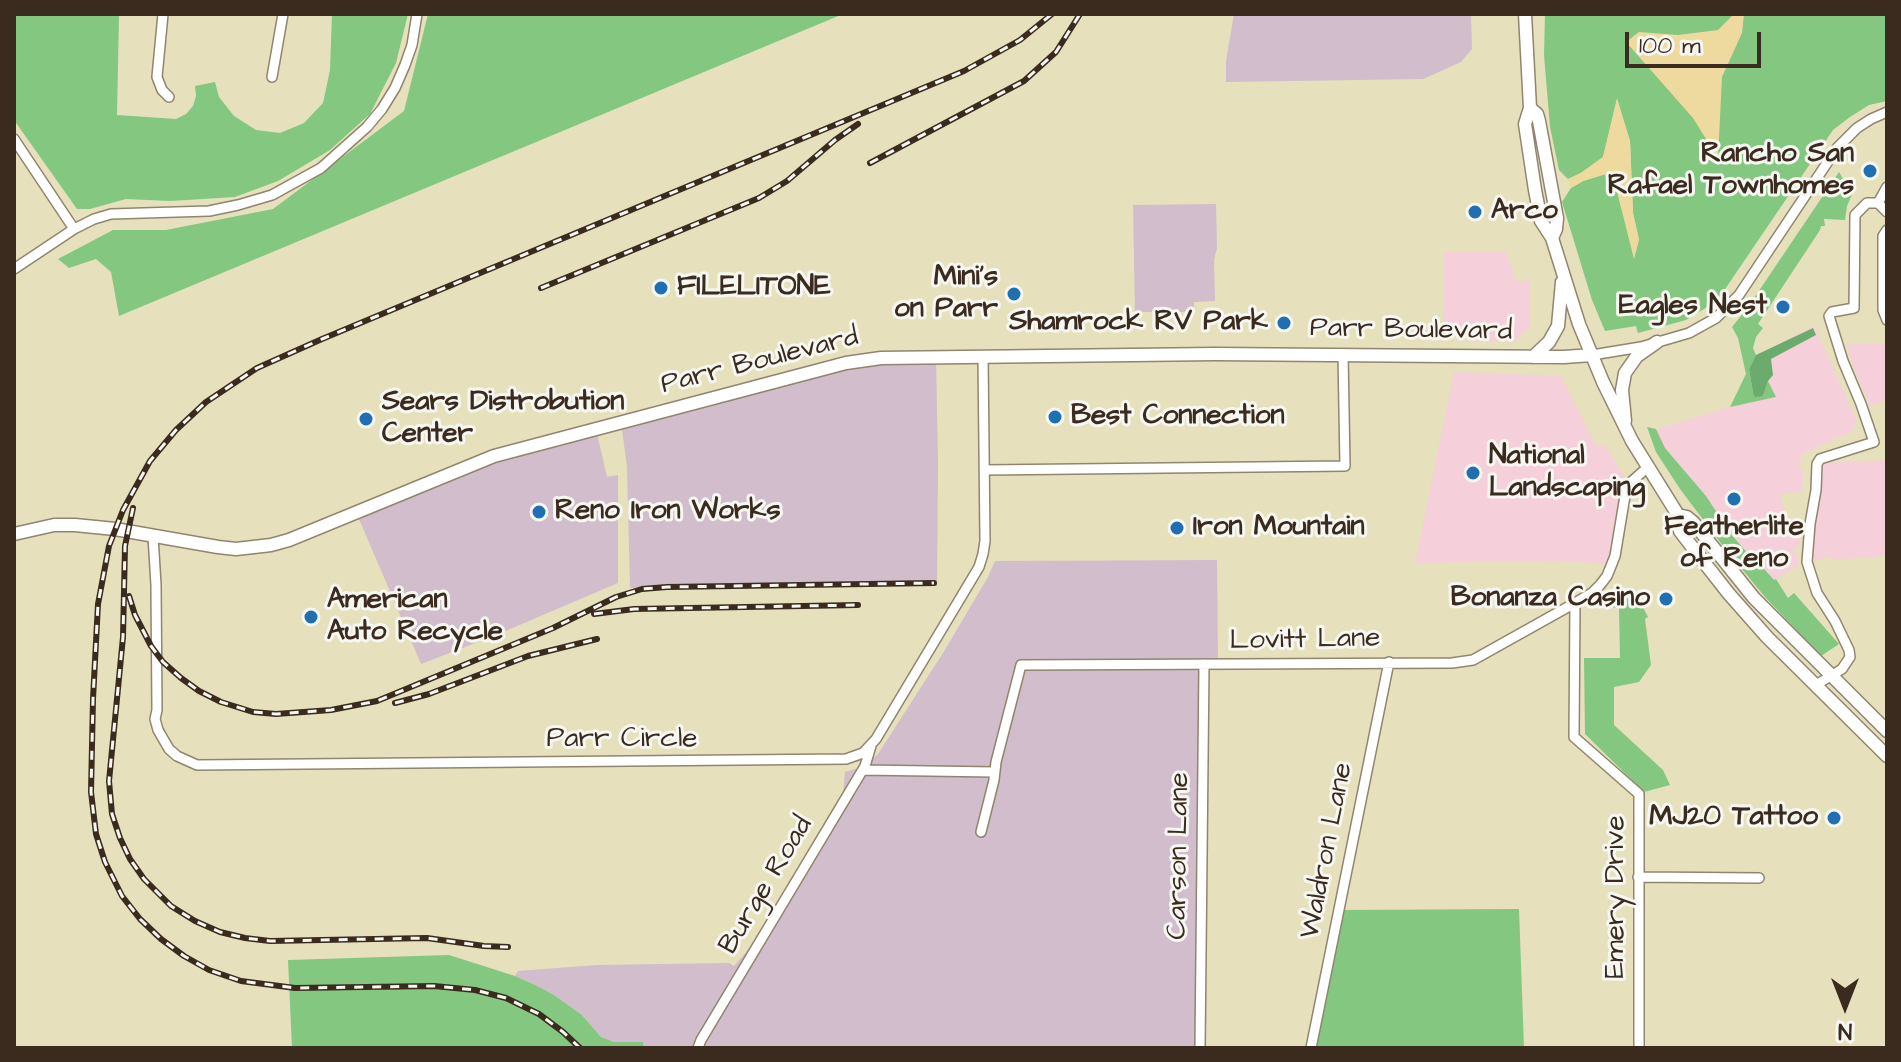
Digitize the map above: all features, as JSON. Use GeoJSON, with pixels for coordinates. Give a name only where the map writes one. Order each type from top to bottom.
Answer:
{"type":"FeatureCollection","features":[{"type":"Feature","properties":{"kind":"main road"},"geometry":{"type":"LineString","coordinates":[[1525,14],[1530,108],[1539,121],[1557,218],[1552,238],[1579,324],[1603,382],[1626,428],[1678,515],[1680,531],[1708,569],[1767,637],[1887,756]]}},
{"type":"Feature","properties":{"kind":"main road"},"geometry":{"type":"LineString","coordinates":[[1533,357],[1549,342],[1558,326],[1562,271]]}},
{"type":"Feature","properties":{"kind":"main road"},"geometry":{"type":"LineString","coordinates":[[1626,428],[1622,390],[1625,373],[1637,356],[1657,342]]}},
{"type":"Feature","properties":{"kind":"main road","name":"Parr Boulevard"},"geometry":{"type":"LineString","coordinates":[[14,534],[35,528],[75,525],[236,549],[271,545],[469,464],[508,452],[846,363],[881,358],[1592,355]]}},
{"type":"Feature","properties":{"kind":"main road"},"geometry":{"type":"LineString","coordinates":[[1678,515],[1693,522],[1754,598],[1887,731]]}},
{"type":"Feature","properties":{"kind":"street"},"geometry":{"type":"LineString","coordinates":[[163,14],[157,77],[162,90],[169,97]]}},
{"type":"Feature","properties":{"kind":"street"},"geometry":{"type":"LineString","coordinates":[[272,77],[283,14]]}},
{"type":"Feature","properties":{"kind":"street"},"geometry":{"type":"LineString","coordinates":[[14,269],[94,219],[111,214],[209,211],[272,195],[303,180],[342,151],[382,109],[405,65],[417,14]]}},
{"type":"Feature","properties":{"kind":"street"},"geometry":{"type":"LineString","coordinates":[[1592,355],[1641,347],[1689,333],[1716,318],[1730,305],[1837,148],[1857,128],[1887,112]]}},
{"type":"Feature","properties":{"kind":"street"},"geometry":{"type":"LineString","coordinates":[[14,139],[74,229]]}},
{"type":"Feature","properties":{"kind":"street"},"geometry":{"type":"LineString","coordinates":[[1816,685],[1833,676],[1847,664],[1850,657],[1835,621],[1817,593],[1807,562],[1817,464],[1820,459],[1874,442],[1829,316],[1832,312],[1854,308],[1855,215],[1887,187]]}},
{"type":"Feature","properties":{"kind":"street"},"geometry":{"type":"LineString","coordinates":[[1872,203],[1887,212]]}},
{"type":"Feature","properties":{"kind":"street"},"geometry":{"type":"LineString","coordinates":[[1887,230],[1883,236],[1883,310],[1887,320]]}},
{"type":"Feature","properties":{"kind":"street"},"geometry":{"type":"LineString","coordinates":[[985,470],[1345,466],[1343,354]]}},
{"type":"Feature","properties":{"kind":"street"},"geometry":{"type":"LineString","coordinates":[[871,746],[979,567],[985,541],[983,356]]}},
{"type":"Feature","properties":{"kind":"street"},"geometry":{"type":"LineString","coordinates":[[1575,603],[1592,593],[1607,576],[1615,556],[1626,490],[1648,467]]}},
{"type":"Feature","properties":{"kind":"street","name":"Parr Circle"},"geometry":{"type":"LineString","coordinates":[[153,536],[155,719],[162,740],[169,749],[197,765],[846,759],[856,757],[871,746]]}},
{"type":"Feature","properties":{"kind":"street","name":"Lovitt Lane"},"geometry":{"type":"LineString","coordinates":[[995,772],[1021,665],[1452,663],[1473,660],[1575,603]]}},
{"type":"Feature","properties":{"kind":"street","name":"Emery Drive"},"geometry":{"type":"LineString","coordinates":[[1575,603],[1574,737],[1639,794],[1639,1048]]}},
{"type":"Feature","properties":{"kind":"street","name":"Waldron Lane"},"geometry":{"type":"LineString","coordinates":[[1311,1048],[1389,662]]}},
{"type":"Feature","properties":{"kind":"street","name":"Carson Lane"},"geometry":{"type":"LineString","coordinates":[[1200,1048],[1204,664]]}},
{"type":"Feature","properties":{"kind":"street","name":"Burge Road"},"geometry":{"type":"LineString","coordinates":[[698,1048],[863,770],[871,746]]}},
{"type":"Feature","properties":{"kind":"street"},"geometry":{"type":"LineString","coordinates":[[863,770],[995,772],[981,832]]}},
{"type":"Feature","properties":{"kind":"street"},"geometry":{"type":"LineString","coordinates":[[1638,877],[1759,878]]}},
{"type":"Feature","properties":{"kind":"shaded area"},"geometry":{"type":"Polygon","coordinates":[[[1234,14],[1471,14],[1472,49],[1461,62],[1423,79],[1226,82],[1226,61],[1234,14]]]}},
{"type":"Feature","properties":{"kind":"shaded area"},"geometry":{"type":"Polygon","coordinates":[[[1216,204],[1215,301],[1194,302],[1194,312],[1135,312],[1133,205],[1216,204]]]}},
{"type":"Feature","properties":{"kind":"shaded area"},"geometry":{"type":"Polygon","coordinates":[[[1444,251],[1505,252],[1512,265],[1513,278],[1522,283],[1529,278],[1530,328],[1514,341],[1469,341],[1468,332],[1443,335],[1444,251]]]}},
{"type":"Feature","properties":{"kind":"shaded area","name":"Featherlite of Reno"},"geometry":{"type":"Polygon","coordinates":[[[1814,326],[1856,419],[1852,431],[1802,454],[1799,469],[1803,469],[1802,492],[1780,494],[1783,508],[1800,541],[1800,546],[1794,548],[1799,565],[1774,580],[1731,534],[1706,496],[1665,448],[1656,429],[1776,397],[1756,355],[1814,326]]]}},
{"type":"Feature","properties":{"kind":"shaded area"},"geometry":{"type":"Polygon","coordinates":[[[1847,343],[1887,343],[1887,400],[1870,406],[1850,359],[1847,343]]]}},
{"type":"Feature","properties":{"kind":"shaded area"},"geometry":{"type":"Polygon","coordinates":[[[936,357],[937,586],[630,588],[627,467],[621,422],[846,363],[936,357]]]}},
{"type":"Feature","properties":{"kind":"shaded area","name":"National Landscaping"},"geometry":{"type":"Polygon","coordinates":[[[1454,372],[1561,376],[1596,446],[1605,446],[1625,478],[1611,549],[1613,564],[1553,561],[1415,563],[1454,372]]]}},
{"type":"Feature","properties":{"kind":"shaded area","name":"Reno Iron Works"},"geometry":{"type":"Polygon","coordinates":[[[596,429],[607,477],[618,475],[618,583],[421,664],[356,512],[469,464],[596,429]]]}},
{"type":"Feature","properties":{"kind":"shaded area"},"geometry":{"type":"Polygon","coordinates":[[[1887,460],[1887,555],[1827,557],[1814,561],[1813,534],[1820,467],[1823,463],[1887,460]]]}},
{"type":"Feature","properties":{"kind":"shaded area"},"geometry":{"type":"Polygon","coordinates":[[[1217,560],[1218,664],[1204,664],[1200,1048],[644,1048],[643,1042],[614,1042],[601,1037],[582,1015],[554,995],[515,976],[518,971],[597,965],[729,963],[734,966],[767,922],[843,797],[845,772],[865,766],[878,754],[943,653],[995,561],[1217,560]]]}},
{"type":"Feature","properties":{"kind":"green space"},"geometry":{"type":"Polygon","coordinates":[[[14,14],[119,16],[117,115],[176,119],[193,106],[195,86],[215,82],[219,97],[234,116],[256,130],[280,133],[304,123],[323,103],[330,70],[332,14],[408,14],[396,63],[370,114],[330,150],[278,181],[235,197],[170,201],[126,199],[90,209],[77,209],[14,120],[14,14]]]}},
{"type":"Feature","properties":{"kind":"green space"},"geometry":{"type":"Polygon","coordinates":[[[428,14],[843,14],[119,316],[111,272],[96,259],[69,268],[58,259],[113,230],[166,230],[273,209],[404,111],[428,14]]]}},
{"type":"Feature","properties":{"kind":"green space"},"geometry":{"type":"Polygon","coordinates":[[[1545,14],[1887,14],[1887,101],[1869,105],[1833,130],[1717,301],[1686,320],[1638,333],[1636,326],[1605,331],[1592,300],[1562,202],[1571,188],[1612,172],[1639,240],[1633,213],[1630,141],[1617,100],[1603,157],[1568,179],[1559,170],[1550,127],[1544,55],[1545,14]]]}},
{"type":"Feature","properties":{"kind":"green space"},"geometry":{"type":"Polygon","coordinates":[[[1839,172],[1847,186],[1854,190],[1845,220],[1824,219],[1825,226],[1821,226],[1758,324],[1763,328],[1756,337],[1753,348],[1756,355],[1749,369],[1753,393],[1763,396],[1768,381],[1776,397],[1730,407],[1746,374],[1738,338],[1732,327],[1839,172]]]}},
{"type":"Feature","properties":{"kind":"green space"},"geometry":{"type":"Polygon","coordinates":[[[1813,328],[1816,335],[1771,359],[1773,375],[1763,396],[1755,397],[1749,369],[1756,355],[1813,328]]]}},
{"type":"Feature","properties":{"kind":"green space"},"geometry":{"type":"Polygon","coordinates":[[[1647,427],[1656,429],[1665,448],[1706,496],[1749,555],[1776,579],[1788,598],[1794,593],[1839,644],[1821,656],[1765,597],[1680,489],[1656,452],[1647,427]]]}},
{"type":"Feature","properties":{"kind":"green space"},"geometry":{"type":"Polygon","coordinates":[[[1609,592],[1635,592],[1648,617],[1645,619],[1651,665],[1639,682],[1614,687],[1614,725],[1663,770],[1670,785],[1644,792],[1585,734],[1584,658],[1620,658],[1619,608],[1609,607],[1609,592]]]}},
{"type":"Feature","properties":{"kind":"green space"},"geometry":{"type":"Polygon","coordinates":[[[1519,909],[1524,1048],[1311,1048],[1339,910],[1519,909]]]}},
{"type":"Feature","properties":{"kind":"green space"},"geometry":{"type":"Polygon","coordinates":[[[449,955],[537,986],[582,1015],[601,1037],[614,1042],[643,1042],[644,1048],[292,1048],[288,960],[449,955]]]}},
{"type":"Feature","properties":{"kind":"sand"},"geometry":{"type":"Polygon","coordinates":[[[1734,14],[1744,14],[1742,33],[1722,77],[1718,158],[1693,118],[1626,42],[1639,32],[1678,35],[1718,30],[1734,14]]]}},
{"type":"Feature","properties":{"kind":"sand"},"geometry":{"type":"Polygon","coordinates":[[[1617,98],[1630,141],[1633,213],[1639,240],[1634,259],[1612,172],[1571,188],[1568,179],[1603,157],[1617,98]]]}},
{"type":"Feature","properties":{"kind":"railway"},"geometry":{"type":"LineString","coordinates":[[580,1048],[539,1014],[506,998],[475,990],[434,986],[295,988],[241,981],[209,970],[184,956],[140,919],[122,896],[105,862],[96,834],[91,792],[98,604],[109,546],[123,510],[150,461],[176,430],[206,402],[257,368],[964,71],[1020,40],[1052,14]]}},
{"type":"Feature","properties":{"kind":"railway"},"geometry":{"type":"LineString","coordinates":[[870,163],[1024,81],[1056,52],[1080,14]]}},
{"type":"Feature","properties":{"kind":"railway"},"geometry":{"type":"LineString","coordinates":[[541,288],[759,198],[787,181],[858,124]]}},
{"type":"Feature","properties":{"kind":"railway"},"geometry":{"type":"LineString","coordinates":[[133,508],[125,546],[123,637],[109,781],[112,814],[120,838],[144,879],[171,906],[195,921],[245,938],[270,941],[427,938],[508,947]]}},
{"type":"Feature","properties":{"kind":"railway"},"geometry":{"type":"LineString","coordinates":[[129,596],[151,646],[181,678],[221,702],[253,712],[276,714],[331,710],[377,701],[553,628],[616,597],[642,589],[934,583]]}},
{"type":"Feature","properties":{"kind":"railway"},"geometry":{"type":"LineString","coordinates":[[594,614],[634,609],[858,605]]}},
{"type":"Feature","properties":{"kind":"railway"},"geometry":{"type":"LineString","coordinates":[[395,703],[429,694],[528,656],[597,639]]}},
{"type":"Feature","properties":{"kind":"place","name":"Rancho San Rafael Townhomes"},"geometry":{"type":"Point","coordinates":[1870,171]}},
{"type":"Feature","properties":{"kind":"place","name":"Arco"},"geometry":{"type":"Point","coordinates":[1475,212]}},
{"type":"Feature","properties":{"kind":"place","name":"FILELITONE"},"geometry":{"type":"Point","coordinates":[661,288]}},
{"type":"Feature","properties":{"kind":"place","name":"Mini's on Parr"},"geometry":{"type":"Point","coordinates":[1014,294]}},
{"type":"Feature","properties":{"kind":"place","name":"Eagles Nest"},"geometry":{"type":"Point","coordinates":[1783,307]}},
{"type":"Feature","properties":{"kind":"place","name":"Shamrock RV Park"},"geometry":{"type":"Point","coordinates":[1284,323]}},
{"type":"Feature","properties":{"kind":"place","name":"Best Connection"},"geometry":{"type":"Point","coordinates":[1055,417]}},
{"type":"Feature","properties":{"kind":"place","name":"Sears Distrobution Center"},"geometry":{"type":"Point","coordinates":[366,419]}},
{"type":"Feature","properties":{"kind":"place","name":"National Landscaping"},"geometry":{"type":"Point","coordinates":[1473,473]}},
{"type":"Feature","properties":{"kind":"place","name":"Featherlite of Reno"},"geometry":{"type":"Point","coordinates":[1734,499]}},
{"type":"Feature","properties":{"kind":"place","name":"Reno Iron Works"},"geometry":{"type":"Point","coordinates":[539,512]}},
{"type":"Feature","properties":{"kind":"place","name":"Iron Mountain"},"geometry":{"type":"Point","coordinates":[1177,528]}},
{"type":"Feature","properties":{"kind":"place","name":"Bonanza Casino"},"geometry":{"type":"Point","coordinates":[1666,599]}},
{"type":"Feature","properties":{"kind":"place","name":"American Auto Recycle"},"geometry":{"type":"Point","coordinates":[311,617]}},
{"type":"Feature","properties":{"kind":"place","name":"MJ20 Tattoo"},"geometry":{"type":"Point","coordinates":[1834,818]}}]}
